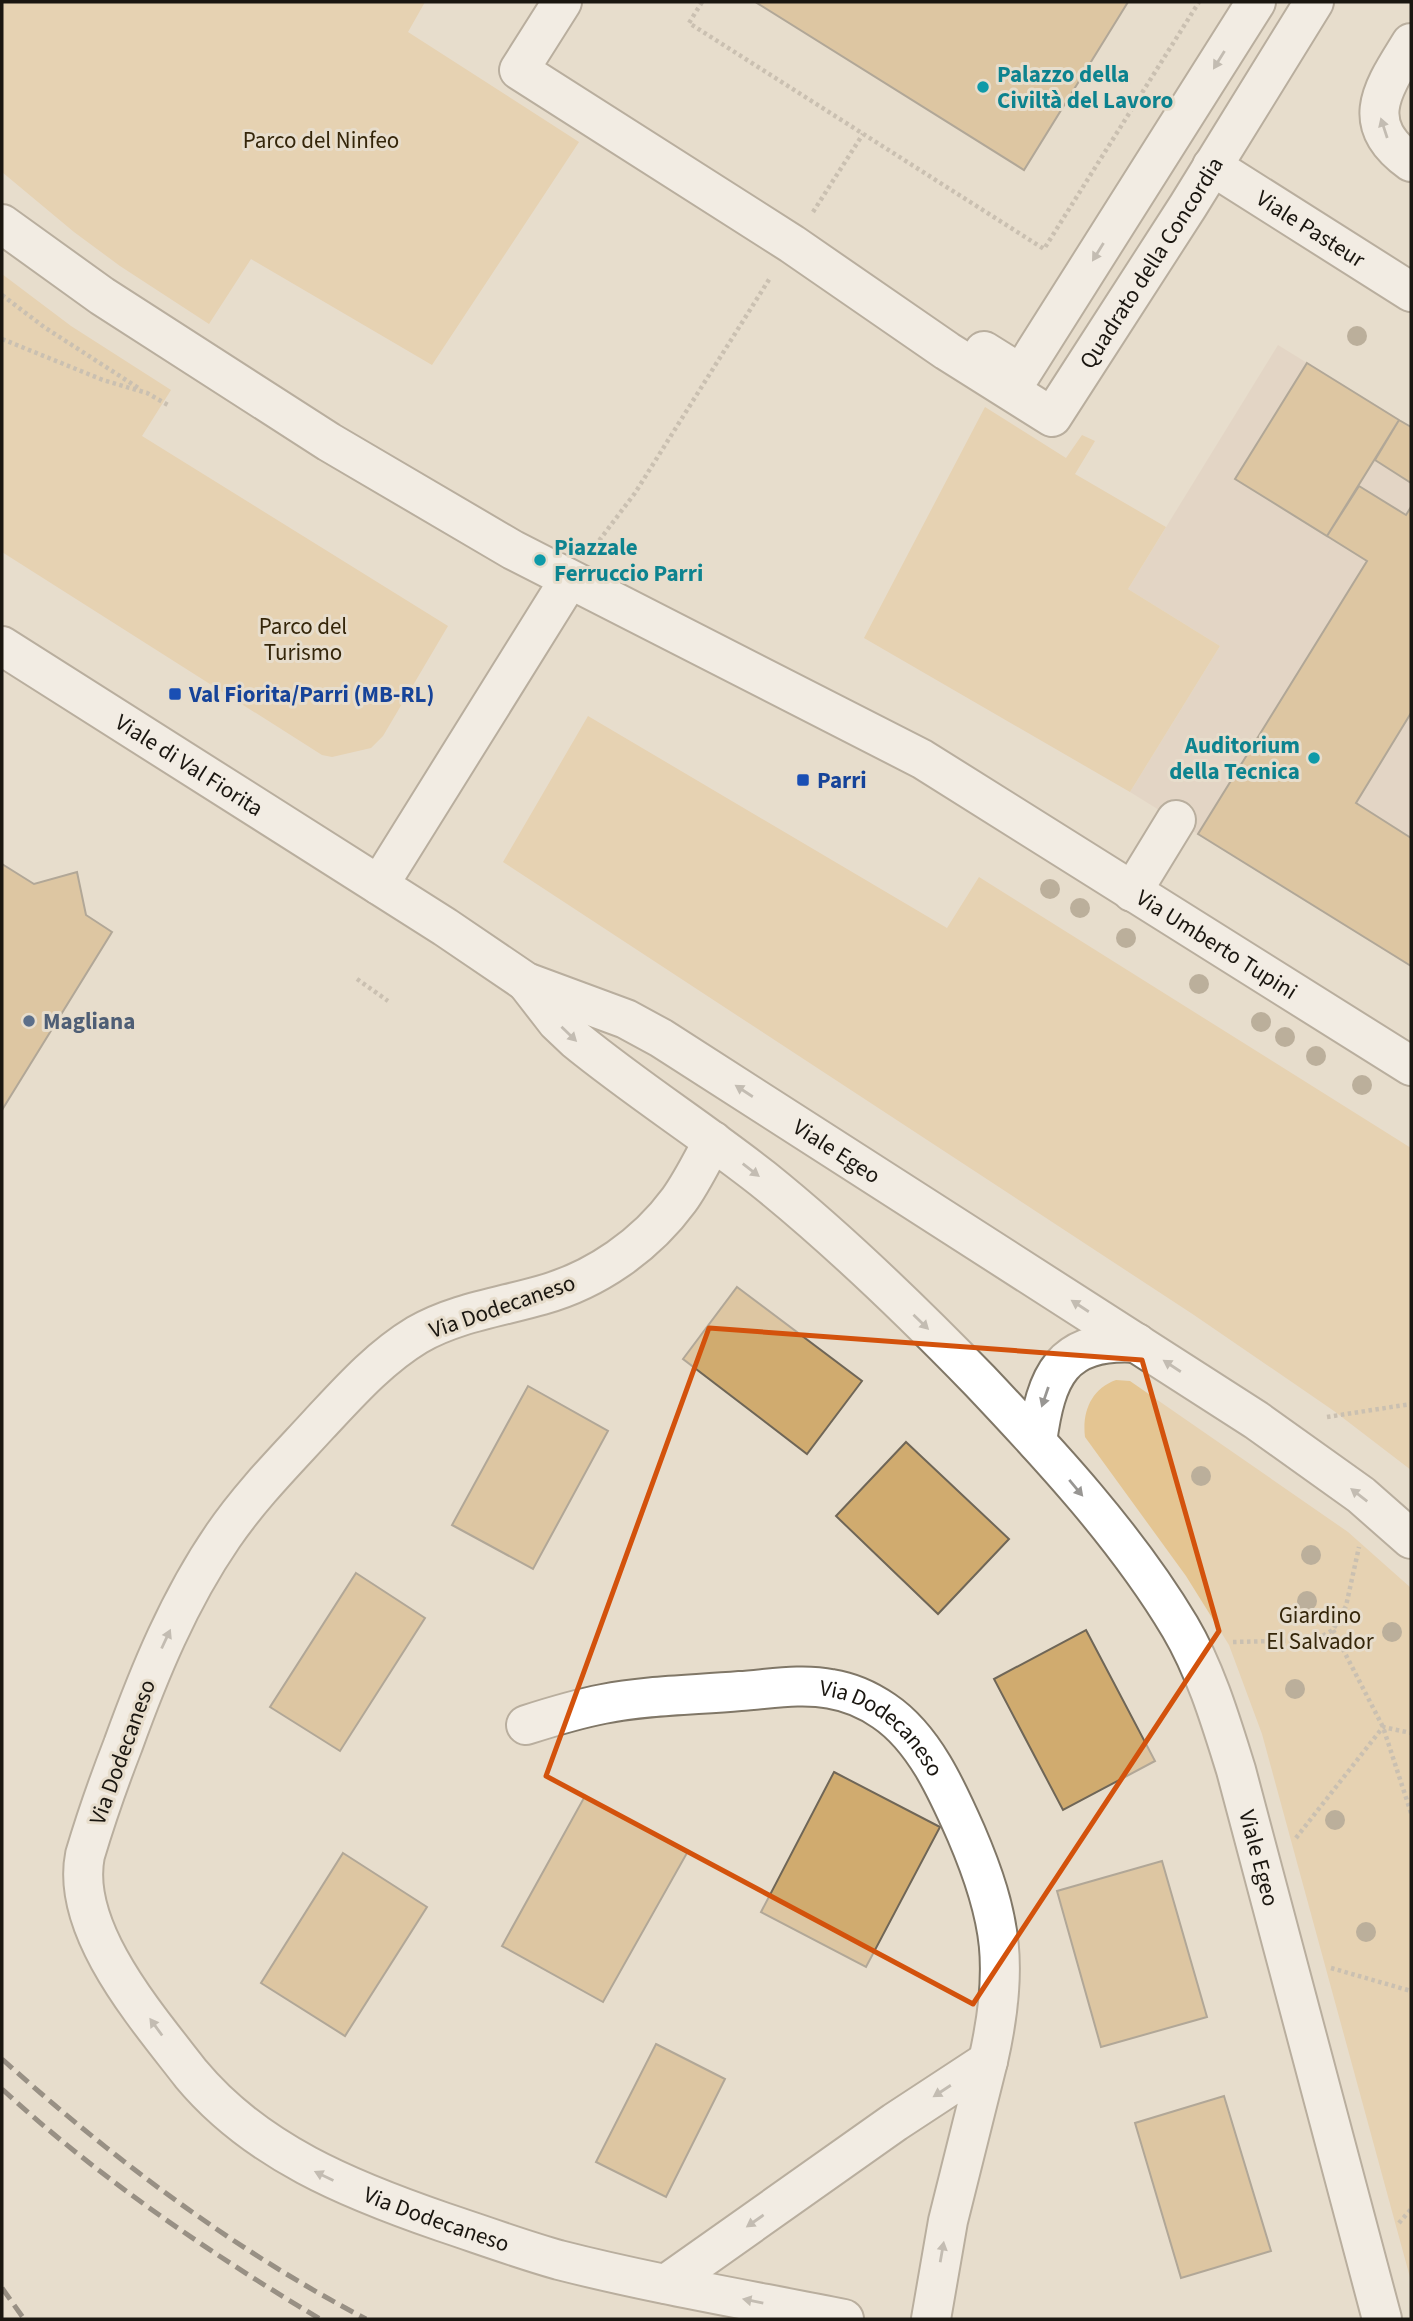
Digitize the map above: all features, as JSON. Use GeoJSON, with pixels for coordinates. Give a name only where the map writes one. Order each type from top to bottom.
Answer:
{"type":"FeatureCollection","features":[{"type":"Feature","properties":{"kind":"street","name":"Quadrato della Concordia"},"geometry":{"type":"LineString","coordinates":[[562,2],[519,70],[792,244],[957,358],[1052,417],[1314,2]]}},
{"type":"Feature","properties":{"kind":"street"},"geometry":{"type":"LineString","coordinates":[[957,358],[956,334],[1021,374],[1256,2]]}},
{"type":"Feature","properties":{"kind":"street"},"geometry":{"type":"LineString","coordinates":[[1411,43],[1385,85],[1380,102],[1380,122],[1383,132],[1395,149],[1411,162]]}},
{"type":"Feature","properties":{"kind":"street","name":"Viale Pasteur"},"geometry":{"type":"LineString","coordinates":[[1212,166],[1411,292]]}},
{"type":"Feature","properties":{"kind":"street"},"geometry":{"type":"LineString","coordinates":[[2,224],[102,296],[329,442],[569,580],[379,885]]}},
{"type":"Feature","properties":{"kind":"street","name":"Via Umberto Tupini"},"geometry":{"type":"LineString","coordinates":[[569,580],[922,759],[1411,1066]]}},
{"type":"Feature","properties":{"kind":"street","name":"Viale di Val Fiorita"},"geometry":{"type":"LineString","coordinates":[[2,646],[379,885]]}},
{"type":"Feature","properties":{"kind":"street"},"geometry":{"type":"LineString","coordinates":[[1132,892],[1176,820]]}},
{"type":"Feature","properties":{"kind":"street","name":"Viale Egeo"},"geometry":{"type":"LineString","coordinates":[[379,885],[526,982],[626,1019],[661,1038],[1137,1343],[1310,1458],[1370,1503],[1411,1539]]}},
{"type":"Feature","properties":{"kind":"street","name":"Viale Egeo"},"geometry":{"type":"LineString","coordinates":[[526,982],[557,1022],[576,1040],[713,1141],[800,1210],[935,1336],[1037,1442],[1078,1490],[1139,1568],[1180,1628],[1208,1689],[1236,1770],[1382,2319]]}},
{"type":"Feature","properties":{"kind":"street","name":"Via Dodecaneso"},"geometry":{"type":"LineString","coordinates":[[713,1141],[678,1201],[658,1225],[632,1249],[602,1269],[545,1295],[472,1313],[417,1335],[358,1383],[260,1488],[215,1548],[164,1641],[104,1795],[83,1866],[85,1901],[105,1953],[204,2089],[261,2137],[314,2171],[385,2202],[539,2254],[666,2284],[844,2319]]}},
{"type":"Feature","properties":{"kind":"street"},"geometry":{"type":"LineString","coordinates":[[1037,1442],[1047,1390],[1063,1364],[1083,1350],[1117,1342],[1137,1343]]}},
{"type":"Feature","properties":{"kind":"street","name":"Via Dodecaneso"},"geometry":{"type":"LineString","coordinates":[[526,1725],[586,1708],[635,1699],[789,1688],[828,1688],[862,1698],[886,1712],[908,1733],[934,1769],[959,1817],[989,1890],[999,1936],[1001,1979],[988,2061],[952,2202],[932,2319]]}},
{"type":"Feature","properties":{"kind":"street"},"geometry":{"type":"LineString","coordinates":[[666,2284],[895,2122],[988,2061]]}},
{"type":"Feature","properties":{"kind":"path"},"geometry":{"type":"LineString","coordinates":[[702,2],[689,23],[1044,249],[1199,2]]}},
{"type":"Feature","properties":{"kind":"path"},"geometry":{"type":"LineString","coordinates":[[811,215],[863,134]]}},
{"type":"Feature","properties":{"kind":"path"},"geometry":{"type":"LineString","coordinates":[[569,580],[635,493],[775,270]]}},
{"type":"Feature","properties":{"kind":"path"},"geometry":{"type":"LineString","coordinates":[[2,295],[44,327],[168,405]]}},
{"type":"Feature","properties":{"kind":"path"},"geometry":{"type":"LineString","coordinates":[[2,339],[103,380],[147,393]]}},
{"type":"Feature","properties":{"kind":"path"},"geometry":{"type":"LineString","coordinates":[[357,979],[388,1001]]}},
{"type":"Feature","properties":{"kind":"path"},"geometry":{"type":"LineString","coordinates":[[1327,1417],[1411,1404]]}},
{"type":"Feature","properties":{"kind":"path"},"geometry":{"type":"LineString","coordinates":[[1233,1642],[1315,1640],[1333,1630],[1346,1606],[1360,1543]]}},
{"type":"Feature","properties":{"kind":"path"},"geometry":{"type":"LineString","coordinates":[[1333,1630],[1383,1727],[1411,1814]]}},
{"type":"Feature","properties":{"kind":"path"},"geometry":{"type":"LineString","coordinates":[[1383,1727],[1411,1734]]}},
{"type":"Feature","properties":{"kind":"path"},"geometry":{"type":"LineString","coordinates":[[1294,1840],[1383,1727]]}},
{"type":"Feature","properties":{"kind":"path"},"geometry":{"type":"LineString","coordinates":[[1330,1968],[1411,1991]]}},
{"type":"Feature","properties":{"kind":"highlighted area"},"geometry":{"type":"Polygon","coordinates":[[[709,1328],[1142,1360],[1219,1631],[973,2004],[546,1776],[709,1328]]]}},
{"type":"Feature","properties":{"kind":"shaded area"},"geometry":{"type":"Polygon","coordinates":[[[1278,345],[1411,427],[1411,966],[1130,792],[1220,646],[1128,589],[1278,345]]]}},
{"type":"Feature","properties":{"kind":"green space","name":"Parco del Ninfeo"},"geometry":{"type":"Polygon","coordinates":[[[2,2],[425,2],[408,32],[579,142],[432,365],[251,259],[209,324],[120,266],[2,172],[2,2]]]}},
{"type":"Feature","properties":{"kind":"green space","name":"Parco del Turismo"},"geometry":{"type":"Polygon","coordinates":[[[2,274],[71,326],[171,390],[142,436],[448,626],[383,736],[371,748],[332,757],[322,755],[2,552],[2,274]]]}},
{"type":"Feature","properties":{"kind":"green space"},"geometry":{"type":"Polygon","coordinates":[[[985,407],[1066,458],[1082,435],[1095,441],[1075,474],[1166,527],[1128,589],[1220,646],[1130,792],[864,638],[985,407]]]}},
{"type":"Feature","properties":{"kind":"green space"},"geometry":{"type":"Polygon","coordinates":[[[588,716],[947,928],[979,877],[1411,1148],[1411,1470],[1334,1411],[1194,1315],[503,862],[588,716]]]}},
{"type":"Feature","properties":{"kind":"green space","name":"Giardino El Salvador"},"geometry":{"type":"Polygon","coordinates":[[[1116,1380],[1130,1381],[1348,1532],[1411,1588],[1411,2281],[1262,1734],[1229,1645],[1186,1576],[1085,1437],[1085,1419],[1090,1402],[1100,1389],[1116,1380]]]}},
{"type":"Feature","properties":{"kind":"building","name":"Palazzo della Civiltà del Lavoro"},"geometry":{"type":"Polygon","coordinates":[[[758,2],[1128,2],[1024,170],[758,2]]]}},
{"type":"Feature","properties":{"kind":"building"},"geometry":{"type":"Polygon","coordinates":[[[1307,363],[1399,420],[1327,536],[1235,479],[1307,363]]]}},
{"type":"Feature","properties":{"kind":"building"},"geometry":{"type":"Polygon","coordinates":[[[1399,420],[1411,427],[1411,483],[1375,460],[1399,420]]]}},
{"type":"Feature","properties":{"kind":"building","name":"Auditorium della Tecnica"},"geometry":{"type":"Polygon","coordinates":[[[1359,486],[1406,515],[1411,507],[1411,713],[1356,803],[1411,838],[1411,966],[1198,834],[1367,561],[1327,536],[1359,486]]]}},
{"type":"Feature","properties":{"kind":"building","name":"Magliana"},"geometry":{"type":"Polygon","coordinates":[[[2,864],[34,884],[77,872],[86,915],[112,932],[2,1110],[2,864]]]}},
{"type":"Feature","properties":{"kind":"building"},"geometry":{"type":"Polygon","coordinates":[[[737,1287],[862,1381],[807,1454],[683,1359],[737,1287]]]}},
{"type":"Feature","properties":{"kind":"building"},"geometry":{"type":"Polygon","coordinates":[[[528,1386],[608,1431],[533,1569],[452,1525],[528,1386]]]}},
{"type":"Feature","properties":{"kind":"building"},"geometry":{"type":"Polygon","coordinates":[[[906,1442],[1009,1539],[938,1614],[836,1516],[906,1442]]]}},
{"type":"Feature","properties":{"kind":"building"},"geometry":{"type":"Polygon","coordinates":[[[356,1573],[425,1618],[340,1751],[270,1707],[356,1573]]]}},
{"type":"Feature","properties":{"kind":"building"},"geometry":{"type":"Polygon","coordinates":[[[1086,1630],[1155,1761],[1063,1810],[994,1679],[1086,1630]]]}},
{"type":"Feature","properties":{"kind":"building"},"geometry":{"type":"Polygon","coordinates":[[[834,1772],[940,1827],[866,1967],[761,1912],[834,1772]]]}},
{"type":"Feature","properties":{"kind":"building"},"geometry":{"type":"Polygon","coordinates":[[[585,1796],[687,1853],[603,2002],[502,1946],[585,1796]]]}},
{"type":"Feature","properties":{"kind":"building"},"geometry":{"type":"Polygon","coordinates":[[[343,1853],[427,1907],[345,2036],[261,1983],[343,1853]]]}},
{"type":"Feature","properties":{"kind":"building"},"geometry":{"type":"Polygon","coordinates":[[[1162,1861],[1207,2017],[1101,2047],[1057,1891],[1162,1861]]]}},
{"type":"Feature","properties":{"kind":"building"},"geometry":{"type":"Polygon","coordinates":[[[656,2044],[725,2079],[666,2197],[596,2162],[656,2044]]]}},
{"type":"Feature","properties":{"kind":"building"},"geometry":{"type":"Polygon","coordinates":[[[1224,2096],[1271,2251],[1181,2278],[1135,2123],[1224,2096]]]}},
{"type":"Feature","properties":{"kind":"railway"},"geometry":{"type":"LineString","coordinates":[[2,2059],[87,2132],[176,2201],[269,2263],[366,2319]]}},
{"type":"Feature","properties":{"kind":"railway"},"geometry":{"type":"LineString","coordinates":[[2,2089],[77,2153],[155,2212],[320,2319]]}},
{"type":"Feature","properties":{"kind":"railway"},"geometry":{"type":"LineString","coordinates":[[2,2288],[24,2319]]}},
{"type":"Feature","properties":{"kind":"place","name":"Palazzo della Civiltà del Lavoro"},"geometry":{"type":"Point","coordinates":[983,87]}},
{"type":"Feature","properties":{"kind":"place","name":"Piazzale Ferruccio Parri"},"geometry":{"type":"Point","coordinates":[540,560]}},
{"type":"Feature","properties":{"kind":"place","name":"Val Fiorita/Parri (MB-RL)"},"geometry":{"type":"Point","coordinates":[175,694]}},
{"type":"Feature","properties":{"kind":"place","name":"Auditorium della Tecnica"},"geometry":{"type":"Point","coordinates":[1314,758]}},
{"type":"Feature","properties":{"kind":"place","name":"Parri"},"geometry":{"type":"Point","coordinates":[803,780]}},
{"type":"Feature","properties":{"kind":"place","name":"Magliana"},"geometry":{"type":"Point","coordinates":[29,1021]}}]}
